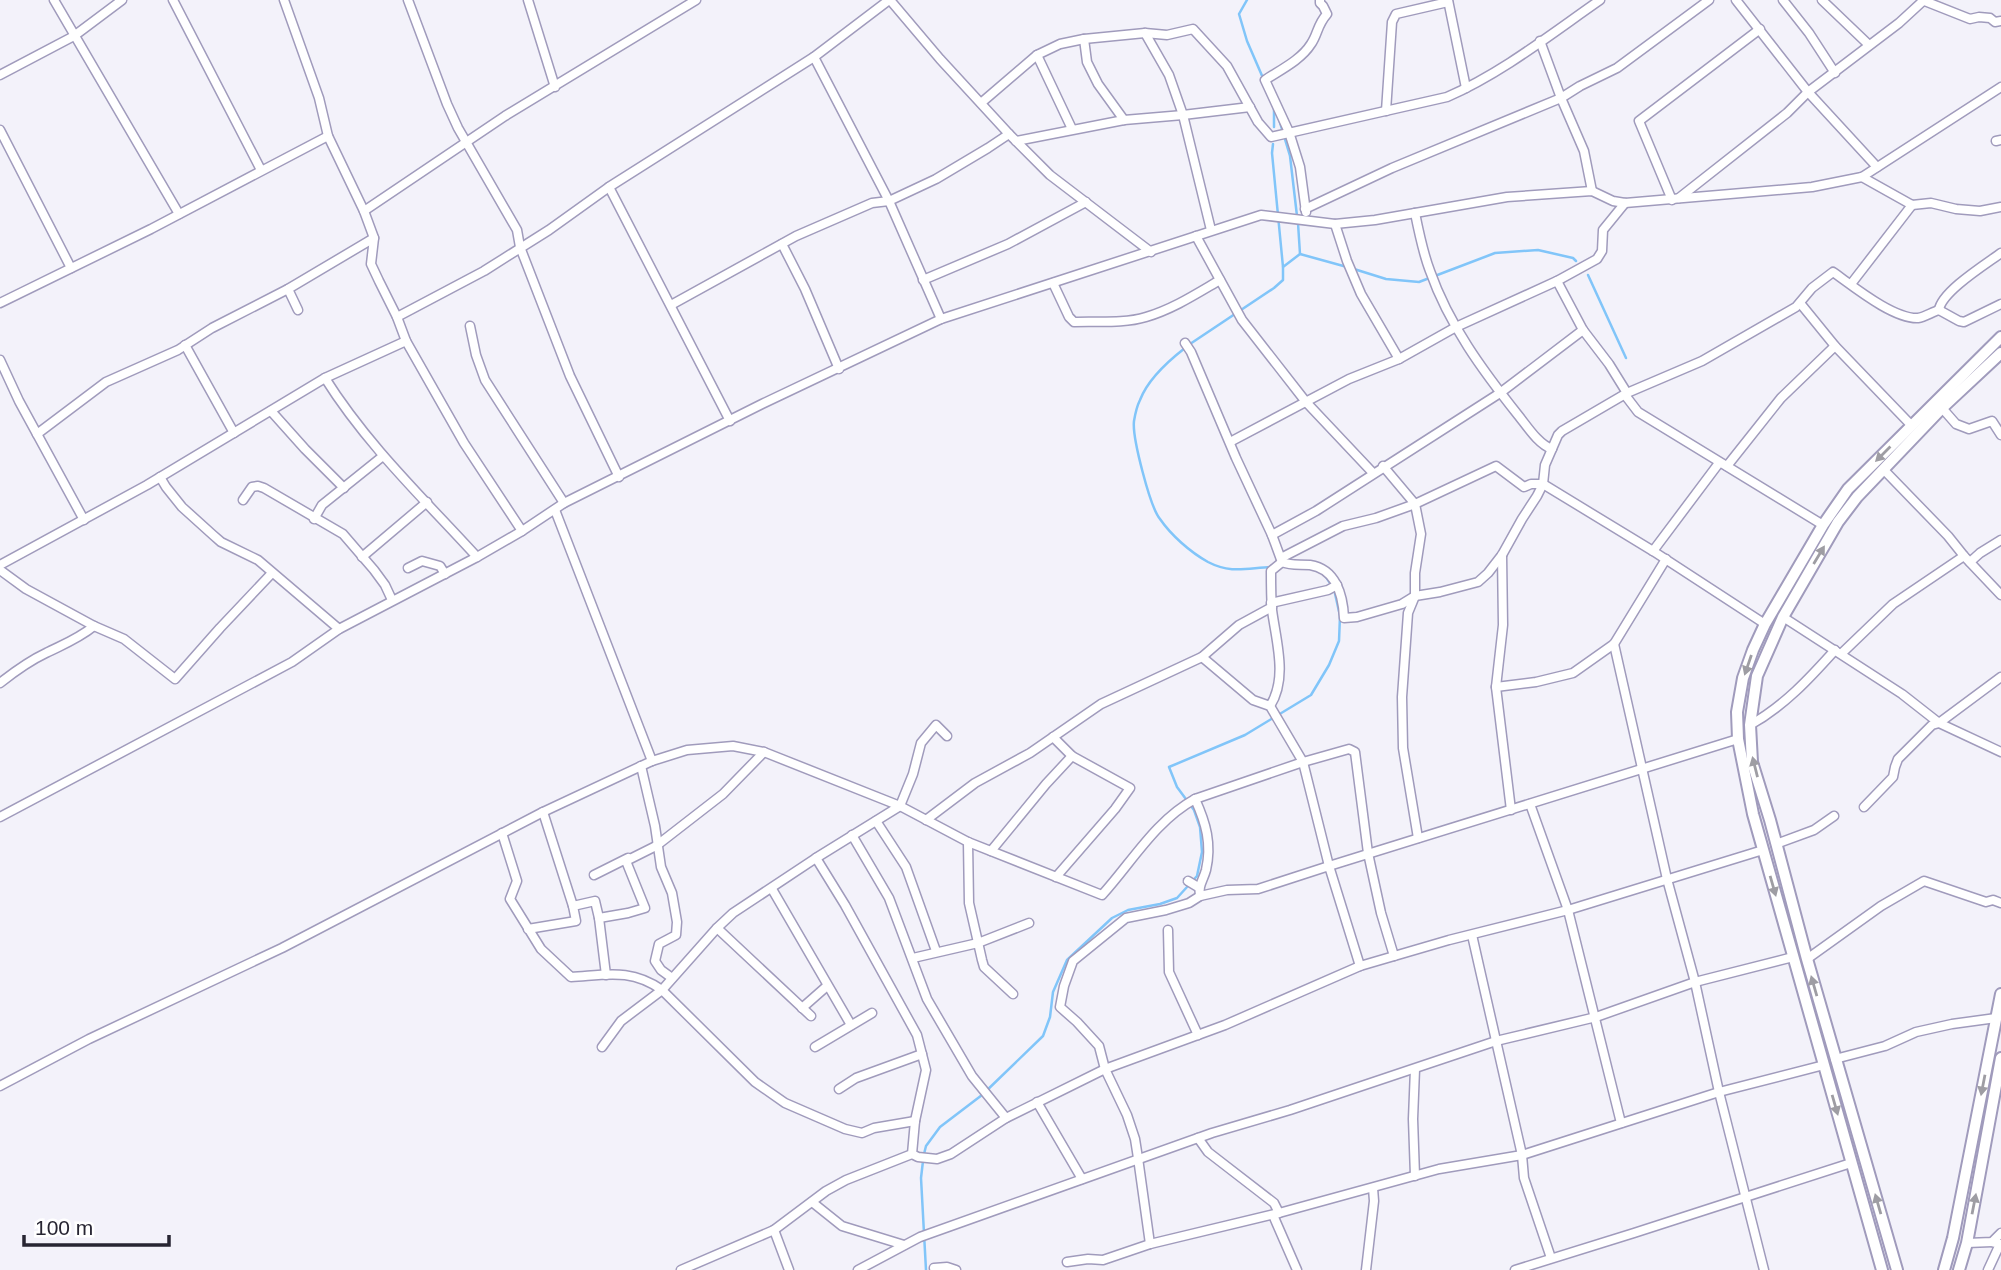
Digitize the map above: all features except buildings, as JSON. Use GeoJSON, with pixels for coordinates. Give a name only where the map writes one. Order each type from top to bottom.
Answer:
{"type":"FeatureCollection","features":[{"type":"Feature","properties":{"kind":"main road"},"geometry":{"type":"LineString","coordinates":[[1882,1270],[1753,814],[1738,739],[1737,712],[1743,678],[1765,624],[1823,525],[1848,489],[2001,337]]}},
{"type":"Feature","properties":{"kind":"main road"},"geometry":{"type":"LineString","coordinates":[[1897,1270],[1752,762],[1749,725],[1757,676],[1783,617],[1839,522],[1857,497],[1942,408],[1999,359]]}},
{"type":"Feature","properties":{"kind":"main road"},"geometry":{"type":"LineString","coordinates":[[1944,1270],[1953,1238],[2001,994]]}},
{"type":"Feature","properties":{"kind":"main road"},"geometry":{"type":"LineString","coordinates":[[1959,1270],[1998,1092],[2001,1058]]}},
{"type":"Feature","properties":{"kind":"street"},"geometry":{"type":"LineString","coordinates":[[54,0],[179,214]]}},
{"type":"Feature","properties":{"kind":"street"},"geometry":{"type":"LineString","coordinates":[[0,75],[74,36],[122,0]]}},
{"type":"Feature","properties":{"kind":"street"},"geometry":{"type":"LineString","coordinates":[[173,0],[261,170]]}},
{"type":"Feature","properties":{"kind":"street"},"geometry":{"type":"LineString","coordinates":[[284,0],[319,98],[328,136],[374,238],[372,264],[407,341],[464,443],[522,531]]}},
{"type":"Feature","properties":{"kind":"street"},"geometry":{"type":"LineString","coordinates":[[408,0],[447,104],[517,230],[520,247],[570,376],[620,477]]}},
{"type":"Feature","properties":{"kind":"street"},"geometry":{"type":"LineString","coordinates":[[528,0],[555,87]]}},
{"type":"Feature","properties":{"kind":"street"},"geometry":{"type":"LineString","coordinates":[[363,211],[467,141],[696,0]]}},
{"type":"Feature","properties":{"kind":"street"},"geometry":{"type":"LineString","coordinates":[[397,317],[484,271],[549,230],[609,187],[814,57],[889,0],[1009,134],[1050,175],[1151,252]]}},
{"type":"Feature","properties":{"kind":"street"},"geometry":{"type":"LineString","coordinates":[[981,103],[1037,55],[1060,44],[1084,39],[1145,33],[1167,34],[1193,29],[1227,66],[1258,122],[1270,137],[1447,97],[1466,89],[1600,0]]}},
{"type":"Feature","properties":{"kind":"street"},"geometry":{"type":"LineString","coordinates":[[1306,209],[1392,168],[1561,97],[1617,68],[1709,0]]}},
{"type":"Feature","properties":{"kind":"street"},"geometry":{"type":"LineString","coordinates":[[1736,0],[1808,92],[1877,167]]}},
{"type":"Feature","properties":{"kind":"street"},"geometry":{"type":"LineString","coordinates":[[1783,0],[1835,73]]}},
{"type":"Feature","properties":{"kind":"street"},"geometry":{"type":"LineString","coordinates":[[1822,0],[1870,45]]}},
{"type":"Feature","properties":{"kind":"street"},"geometry":{"type":"LineString","coordinates":[[1675,199],[1787,113],[1808,92],[1899,23],[1923,0],[1970,19],[1979,17],[2001,21]]}},
{"type":"Feature","properties":{"kind":"street"},"geometry":{"type":"LineString","coordinates":[[1306,219],[1300,167],[1265,80],[1304,53],[1313,42],[1320,22],[1327,14],[1322,1]]}},
{"type":"Feature","properties":{"kind":"street"},"geometry":{"type":"LineString","coordinates":[[1386,111],[1392,22],[1396,14],[1448,1],[1466,89]]}},
{"type":"Feature","properties":{"kind":"street"},"geometry":{"type":"LineString","coordinates":[[1675,199],[1639,121],[1760,29]]}},
{"type":"Feature","properties":{"kind":"street"},"geometry":{"type":"LineString","coordinates":[[1145,33],[1169,75],[1183,115],[1211,230]]}},
{"type":"Feature","properties":{"kind":"street"},"geometry":{"type":"LineString","coordinates":[[1084,39],[1087,62],[1098,84],[1124,120]]}},
{"type":"Feature","properties":{"kind":"street"},"geometry":{"type":"LineString","coordinates":[[1540,41],[1584,151],[1592,191]]}},
{"type":"Feature","properties":{"kind":"street"},"geometry":{"type":"LineString","coordinates":[[1037,55],[1072,129]]}},
{"type":"Feature","properties":{"kind":"street"},"geometry":{"type":"LineString","coordinates":[[814,57],[889,201],[941,320]]}},
{"type":"Feature","properties":{"kind":"street"},"geometry":{"type":"LineString","coordinates":[[0,817],[292,662],[339,628],[477,557],[564,503],[762,404],[941,320],[1261,215],[1335,224],[1415,214],[1507,197],[1592,191],[1613,201],[1625,203],[1812,187],[1862,177],[2001,87]]}},
{"type":"Feature","properties":{"kind":"street"},"geometry":{"type":"LineString","coordinates":[[1016,141],[1124,120],[1250,107]]}},
{"type":"Feature","properties":{"kind":"street"},"geometry":{"type":"LineString","coordinates":[[0,130],[71,268]]}},
{"type":"Feature","properties":{"kind":"street"},"geometry":{"type":"LineString","coordinates":[[671,305],[782,244],[872,203],[889,201],[936,179],[1009,134]]}},
{"type":"Feature","properties":{"kind":"street"},"geometry":{"type":"LineString","coordinates":[[0,303],[328,136]]}},
{"type":"Feature","properties":{"kind":"street"},"geometry":{"type":"LineString","coordinates":[[1862,177],[1912,205],[1931,203],[1980,211],[2001,207]]}},
{"type":"Feature","properties":{"kind":"street"},"geometry":{"type":"LineString","coordinates":[[609,187],[730,421]]}},
{"type":"Feature","properties":{"kind":"street"},"geometry":{"type":"LineString","coordinates":[[923,280],[1008,244],[1086,202]]}},
{"type":"Feature","properties":{"kind":"street"},"geometry":{"type":"LineString","coordinates":[[1230,442],[1349,379],[1399,359],[1457,327],[1557,281],[1597,259],[1602,251],[1603,230],[1625,203]]}},
{"type":"Feature","properties":{"kind":"street"},"geometry":{"type":"LineString","coordinates":[[1850,284],[1912,205]]}},
{"type":"Feature","properties":{"kind":"street"},"geometry":{"type":"LineString","coordinates":[[1415,214],[1431,274],[1477,363],[1542,443],[1552,449]]}},
{"type":"Feature","properties":{"kind":"street"},"geometry":{"type":"LineString","coordinates":[[1335,224],[1361,294],[1399,359]]}},
{"type":"Feature","properties":{"kind":"street"},"geometry":{"type":"LineString","coordinates":[[1196,236],[1242,320],[1306,402],[1373,473]]}},
{"type":"Feature","properties":{"kind":"street"},"geometry":{"type":"LineString","coordinates":[[37,434],[106,382],[185,345],[374,238]]}},
{"type":"Feature","properties":{"kind":"street"},"geometry":{"type":"LineString","coordinates":[[782,244],[805,289],[839,369]]}},
{"type":"Feature","properties":{"kind":"street"},"geometry":{"type":"LineString","coordinates":[[1185,343],[1281,560],[1288,565],[1309,565],[1331,575],[1343,604],[1344,618],[1357,617],[1402,604],[1415,596],[1478,582],[1502,555],[1537,496],[1545,466],[1558,435],[1567,427],[1626,394],[1702,361],[1800,303],[1812,288],[1833,272],[1890,310],[1908,316],[1923,317],[1939,310],[1942,300],[2001,253]]}},
{"type":"Feature","properties":{"kind":"street"},"geometry":{"type":"LineString","coordinates":[[1053,283],[1069,317],[1074,321],[1123,321],[1145,317],[1188,300],[1220,280]]}},
{"type":"Feature","properties":{"kind":"street"},"geometry":{"type":"LineString","coordinates":[[1557,281],[1583,330],[1609,364],[1638,412],[1823,525]]}},
{"type":"Feature","properties":{"kind":"street"},"geometry":{"type":"LineString","coordinates":[[288,289],[298,310]]}},
{"type":"Feature","properties":{"kind":"street"},"geometry":{"type":"LineString","coordinates":[[1800,303],[1835,346],[1912,426]]}},
{"type":"Feature","properties":{"kind":"street"},"geometry":{"type":"LineString","coordinates":[[1939,310],[1964,322],[2001,304]]}},
{"type":"Feature","properties":{"kind":"street"},"geometry":{"type":"LineString","coordinates":[[470,326],[485,380],[564,503]]}},
{"type":"Feature","properties":{"kind":"street"},"geometry":{"type":"LineString","coordinates":[[1272,536],[1316,511],[1500,393],[1583,330]]}},
{"type":"Feature","properties":{"kind":"street"},"geometry":{"type":"LineString","coordinates":[[0,565],[160,477],[326,378],[407,341]]}},
{"type":"Feature","properties":{"kind":"street"},"geometry":{"type":"LineString","coordinates":[[185,345],[233,433]]}},
{"type":"Feature","properties":{"kind":"street"},"geometry":{"type":"LineString","coordinates":[[1653,551],[1781,398],[1835,346]]}},
{"type":"Feature","properties":{"kind":"street"},"geometry":{"type":"LineString","coordinates":[[0,360],[84,520]]}},
{"type":"Feature","properties":{"kind":"street"},"geometry":{"type":"LineString","coordinates":[[326,378],[344,408],[383,456],[477,557]]}},
{"type":"Feature","properties":{"kind":"street"},"geometry":{"type":"LineString","coordinates":[[1942,408],[1956,424],[1969,429],[1975,429],[1989,421],[1998,421],[2001,435]]}},
{"type":"Feature","properties":{"kind":"street"},"geometry":{"type":"LineString","coordinates":[[271,411],[344,488]]}},
{"type":"Feature","properties":{"kind":"street"},"geometry":{"type":"LineString","coordinates":[[314,519],[322,505],[383,456]]}},
{"type":"Feature","properties":{"kind":"street"},"geometry":{"type":"LineString","coordinates":[[1383,466],[1415,504],[1421,534],[1415,573],[1415,596],[1408,613],[1402,697],[1403,748],[1418,838]]}},
{"type":"Feature","properties":{"kind":"street"},"geometry":{"type":"LineString","coordinates":[[1272,709],[1280,681],[1271,571],[1281,560],[1343,526],[1415,504],[1493,466],[1524,487],[1542,484],[1666,559],[1765,624]]}},
{"type":"Feature","properties":{"kind":"street"},"geometry":{"type":"LineString","coordinates":[[1884,470],[2001,595]]}},
{"type":"Feature","properties":{"kind":"street"},"geometry":{"type":"LineString","coordinates":[[160,477],[182,507],[221,542],[258,560],[339,628]]}},
{"type":"Feature","properties":{"kind":"street"},"geometry":{"type":"LineString","coordinates":[[243,500],[252,487],[258,486],[343,534],[374,570],[392,600]]}},
{"type":"Feature","properties":{"kind":"street"},"geometry":{"type":"LineString","coordinates":[[362,557],[427,502]]}},
{"type":"Feature","properties":{"kind":"street"},"geometry":{"type":"LineString","coordinates":[[555,510],[652,761]]}},
{"type":"Feature","properties":{"kind":"street"},"geometry":{"type":"LineString","coordinates":[[1749,725],[1794,694],[1838,651],[1893,604],[2001,540]]}},
{"type":"Feature","properties":{"kind":"street"},"geometry":{"type":"LineString","coordinates":[[1502,555],[1503,625],[1496,687],[1511,810]]}},
{"type":"Feature","properties":{"kind":"street"},"geometry":{"type":"LineString","coordinates":[[1496,687],[1536,682],[1573,673],[1614,644],[1666,559]]}},
{"type":"Feature","properties":{"kind":"street"},"geometry":{"type":"LineString","coordinates":[[408,568],[422,561],[440,566],[445,574]]}},
{"type":"Feature","properties":{"kind":"street"},"geometry":{"type":"LineString","coordinates":[[0,570],[26,589],[124,639],[175,680],[272,573]]}},
{"type":"Feature","properties":{"kind":"street"},"geometry":{"type":"LineString","coordinates":[[926,820],[975,783],[1054,737],[1101,704],[1202,657],[1239,625],[1272,605],[1328,590],[1337,585]]}},
{"type":"Feature","properties":{"kind":"street"},"geometry":{"type":"LineString","coordinates":[[1783,617],[1902,694],[1939,723],[2001,752]]}},
{"type":"Feature","properties":{"kind":"street"},"geometry":{"type":"LineString","coordinates":[[0,683],[45,653],[79,638],[94,625]]}},
{"type":"Feature","properties":{"kind":"street"},"geometry":{"type":"LineString","coordinates":[[1614,644],[1667,878],[1695,982],[1763,1270]]}},
{"type":"Feature","properties":{"kind":"street"},"geometry":{"type":"LineString","coordinates":[[1202,657],[1253,700],[1272,709],[1303,762],[1329,866],[1360,966]]}},
{"type":"Feature","properties":{"kind":"street"},"geometry":{"type":"LineString","coordinates":[[1864,807],[1893,777],[1898,759],[1932,725],[1939,723],[2001,677]]}},
{"type":"Feature","properties":{"kind":"street"},"geometry":{"type":"LineString","coordinates":[[602,1047],[621,1021],[662,990],[717,928],[733,914],[900,806],[913,774],[921,743],[936,725],[947,736]]}},
{"type":"Feature","properties":{"kind":"street"},"geometry":{"type":"LineString","coordinates":[[1054,737],[1072,756],[1130,788],[1115,810],[1056,877]]}},
{"type":"Feature","properties":{"kind":"street"},"geometry":{"type":"LineString","coordinates":[[1188,881],[1199,892],[1258,889],[1738,739]]}},
{"type":"Feature","properties":{"kind":"street"},"geometry":{"type":"LineString","coordinates":[[0,1086],[89,1039],[282,948],[543,812],[652,761],[687,750],[714,747],[733,746],[764,752],[900,806],[968,842],[1102,895],[1157,829],[1182,806],[1195,799],[1303,762],[1353,750],[1368,853],[1394,956]]}},
{"type":"Feature","properties":{"kind":"street"},"geometry":{"type":"LineString","coordinates":[[599,918],[645,908],[626,861],[658,845],[723,794],[764,752]]}},
{"type":"Feature","properties":{"kind":"street"},"geometry":{"type":"LineString","coordinates":[[991,851],[1072,756]]}},
{"type":"Feature","properties":{"kind":"street"},"geometry":{"type":"LineString","coordinates":[[641,766],[661,867],[672,893],[678,930],[676,935],[659,944],[655,961],[672,978]]}},
{"type":"Feature","properties":{"kind":"street"},"geometry":{"type":"LineString","coordinates":[[1150,1244],[1135,1139],[1105,1069],[1100,1046],[1060,1007],[1073,961],[1126,918],[1189,903],[1199,892],[1208,858],[1208,842],[1205,820],[1195,799]]}},
{"type":"Feature","properties":{"kind":"street"},"geometry":{"type":"LineString","coordinates":[[1530,804],[1568,910],[1621,1123]]}},
{"type":"Feature","properties":{"kind":"street"},"geometry":{"type":"LineString","coordinates":[[528,929],[576,921],[543,812]]}},
{"type":"Feature","properties":{"kind":"street"},"geometry":{"type":"LineString","coordinates":[[1776,844],[1814,830],[1834,816]]}},
{"type":"Feature","properties":{"kind":"street"},"geometry":{"type":"LineString","coordinates":[[876,821],[906,867],[936,951]]}},
{"type":"Feature","properties":{"kind":"street"},"geometry":{"type":"LineString","coordinates":[[502,833],[517,881],[510,899],[541,949],[571,977],[629,974],[648,980],[662,990],[755,1082],[785,1103],[845,1129],[862,1133],[874,1128],[915,1121]]}},
{"type":"Feature","properties":{"kind":"street"},"geometry":{"type":"LineString","coordinates":[[852,835],[889,898],[927,999],[972,1076],[1006,1118]]}},
{"type":"Feature","properties":{"kind":"street"},"geometry":{"type":"LineString","coordinates":[[968,842],[969,903],[985,967],[1013,994]]}},
{"type":"Feature","properties":{"kind":"street"},"geometry":{"type":"LineString","coordinates":[[594,875],[658,845]]}},
{"type":"Feature","properties":{"kind":"street"},"geometry":{"type":"LineString","coordinates":[[681,1270],[774,1230],[846,1180],[915,1155],[937,1160],[951,1154],[1006,1118],[1105,1069],[1198,1035],[1360,966],[1568,910],[1763,850]]}},
{"type":"Feature","properties":{"kind":"street"},"geometry":{"type":"LineString","coordinates":[[816,858],[917,1035],[926,1070],[915,1121],[915,1155]]}},
{"type":"Feature","properties":{"kind":"street"},"geometry":{"type":"LineString","coordinates":[[1807,959],[1881,906],[1924,881],[1986,902],[1993,900],[2001,903]]}},
{"type":"Feature","properties":{"kind":"street"},"geometry":{"type":"LineString","coordinates":[[772,889],[851,1025]]}},
{"type":"Feature","properties":{"kind":"street"},"geometry":{"type":"LineString","coordinates":[[573,906],[595,901],[606,975]]}},
{"type":"Feature","properties":{"kind":"street"},"geometry":{"type":"LineString","coordinates":[[913,958],[978,943],[1029,923]]}},
{"type":"Feature","properties":{"kind":"street"},"geometry":{"type":"LineString","coordinates":[[717,928],[811,1016]]}},
{"type":"Feature","properties":{"kind":"street"},"geometry":{"type":"LineString","coordinates":[[1168,930],[1169,972],[1198,1035]]}},
{"type":"Feature","properties":{"kind":"street"},"geometry":{"type":"LineString","coordinates":[[1472,935],[1522,1155],[1524,1178],[1551,1258]]}},
{"type":"Feature","properties":{"kind":"street"},"geometry":{"type":"LineString","coordinates":[[858,1270],[920,1237],[1198,1138],[1496,1041],[1596,1017],[1695,982],[1793,957]]}},
{"type":"Feature","properties":{"kind":"street"},"geometry":{"type":"LineString","coordinates":[[802,1008],[827,986]]}},
{"type":"Feature","properties":{"kind":"street"},"geometry":{"type":"LineString","coordinates":[[815,1047],[872,1013]]}},
{"type":"Feature","properties":{"kind":"street"},"geometry":{"type":"LineString","coordinates":[[1835,1059],[1885,1046],[1916,1032],[1997,1018]]}},
{"type":"Feature","properties":{"kind":"street"},"geometry":{"type":"LineString","coordinates":[[839,1089],[865,1074],[922,1054]]}},
{"type":"Feature","properties":{"kind":"street"},"geometry":{"type":"LineString","coordinates":[[1067,1262],[1103,1260],[1150,1244],[1276,1214],[1439,1169],[1522,1155],[1719,1091],[1824,1065]]}},
{"type":"Feature","properties":{"kind":"street"},"geometry":{"type":"LineString","coordinates":[[1415,1069],[1415,1176]]}},
{"type":"Feature","properties":{"kind":"street"},"geometry":{"type":"LineString","coordinates":[[1037,1102],[1083,1179]]}},
{"type":"Feature","properties":{"kind":"street"},"geometry":{"type":"LineString","coordinates":[[1198,1138],[1208,1152],[1274,1203],[1297,1270]]}},
{"type":"Feature","properties":{"kind":"street"},"geometry":{"type":"LineString","coordinates":[[1515,1270],[1538,1266],[1551,1258],[1851,1163]]}},
{"type":"Feature","properties":{"kind":"street"},"geometry":{"type":"LineString","coordinates":[[1366,1270],[1374,1201],[1373,1188]]}},
{"type":"Feature","properties":{"kind":"street"},"geometry":{"type":"LineString","coordinates":[[812,1202],[842,1226],[904,1245]]}},
{"type":"Feature","properties":{"kind":"street"},"geometry":{"type":"LineString","coordinates":[[774,1230],[789,1270]]}},
{"type":"Feature","properties":{"kind":"street"},"geometry":{"type":"LineString","coordinates":[[1988,1270],[2001,1233]]}},
{"type":"Feature","properties":{"kind":"street"},"geometry":{"type":"LineString","coordinates":[[1967,1243],[1998,1243]]}},
{"type":"Feature","properties":{"kind":"street"},"geometry":{"type":"LineString","coordinates":[[699,1262],[705,1270]]}},
{"type":"Feature","properties":{"kind":"street"},"geometry":{"type":"LineString","coordinates":[[934,1268],[956,1270]]}},
{"type":"Feature","properties":{"kind":"waterway"},"geometry":{"type":"LineString","coordinates":[[1247,0],[1239,14],[1263,78]]}},
{"type":"Feature","properties":{"kind":"waterway"},"geometry":{"type":"LineString","coordinates":[[1274,105],[1274,127]]}},
{"type":"Feature","properties":{"kind":"waterway"},"geometry":{"type":"LineString","coordinates":[[1278,116],[1290,156],[1297,216]]}},
{"type":"Feature","properties":{"kind":"waterway"},"geometry":{"type":"LineString","coordinates":[[1273,144],[1283,267]]}},
{"type":"Feature","properties":{"kind":"waterway"},"geometry":{"type":"LineString","coordinates":[[1190,344],[1283,280],[1283,267],[1300,254],[1298,223]]}},
{"type":"Feature","properties":{"kind":"waterway"},"geometry":{"type":"LineString","coordinates":[[1354,269],[1386,279],[1419,282],[1495,253],[1538,250],[1576,261]]}},
{"type":"Feature","properties":{"kind":"waterway"},"geometry":{"type":"LineString","coordinates":[[1300,254],[1347,267]]}},
{"type":"Feature","properties":{"kind":"waterway"},"geometry":{"type":"LineString","coordinates":[[1588,275],[1626,358]]}},
{"type":"Feature","properties":{"kind":"waterway"},"geometry":{"type":"LineString","coordinates":[[1185,348],[1153,378],[1143,392],[1135,416],[1136,441],[1151,501],[1170,531],[1208,562],[1232,569],[1271,567]]}},
{"type":"Feature","properties":{"kind":"waterway"},"geometry":{"type":"LineString","coordinates":[[924,1154],[926,1146],[940,1127],[982,1095],[1043,1036],[1050,1017],[1053,992],[1067,960],[1112,918],[1128,910],[1177,898],[1197,876],[1202,852],[1200,827],[1194,810],[1177,787],[1169,767],[1245,735],[1311,695],[1329,665],[1339,641],[1340,616],[1334,589],[1326,577]]}},
{"type":"Feature","properties":{"kind":"waterway"},"geometry":{"type":"LineString","coordinates":[[923,1161],[921,1178],[926,1270]]}}]}
